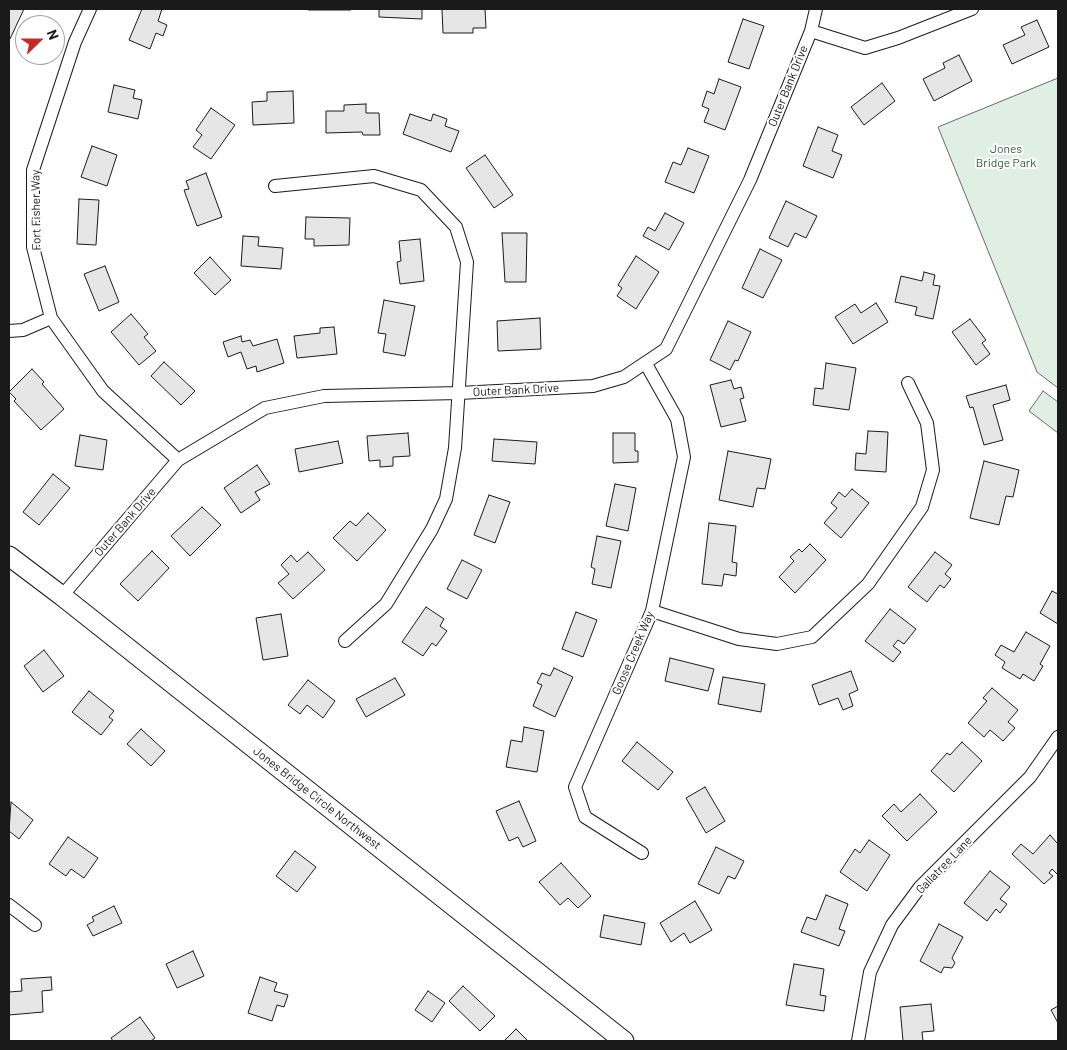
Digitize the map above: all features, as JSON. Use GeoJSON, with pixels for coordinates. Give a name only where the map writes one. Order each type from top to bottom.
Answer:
{"type":"FeatureCollection","features":[{"type":"Feature","properties":{"kind":"street","name":"Fort Fisher Way"},"geometry":{"type":"LineString","coordinates":[[90,9],[76,42],[33,170],[34,247],[51,318],[103,391],[178,460]]}},
{"type":"Feature","properties":{"kind":"street","name":"Outer Bank Drive"},"geometry":{"type":"LineString","coordinates":[[62,596],[178,460],[265,408],[324,396],[459,393],[593,386],[624,377],[666,349],[750,180],[811,31],[816,9]]}},
{"type":"Feature","properties":{"kind":"street"},"geometry":{"type":"LineString","coordinates":[[811,31],[865,48],[898,38],[972,9]]}},
{"type":"Feature","properties":{"kind":"street"},"geometry":{"type":"LineString","coordinates":[[275,186],[374,176],[421,190],[453,223],[467,262],[455,448],[446,499],[432,529],[386,604],[346,641]]}},
{"type":"Feature","properties":{"kind":"street"},"geometry":{"type":"LineString","coordinates":[[9,331],[23,330],[51,318]]}},
{"type":"Feature","properties":{"kind":"street","name":"Goose Creek Way"},"geometry":{"type":"LineString","coordinates":[[642,853],[585,817],[575,787],[652,611],[684,457],[677,419],[646,364]]}},
{"type":"Feature","properties":{"kind":"street"},"geometry":{"type":"LineString","coordinates":[[652,611],[738,638],[777,644],[812,637],[868,584],[922,507],[933,470],[927,423],[908,383]]}},
{"type":"Feature","properties":{"kind":"street","name":"Jones Bridge Circle Northwest"},"geometry":{"type":"LineString","coordinates":[[9,556],[624,1041]]}},
{"type":"Feature","properties":{"kind":"street","name":"Gallatree Lane"},"geometry":{"type":"LineString","coordinates":[[858,1041],[870,972],[892,925],[920,887],[1030,777],[1058,737]]}},
{"type":"Feature","properties":{"kind":"street"},"geometry":{"type":"LineString","coordinates":[[9,905],[35,925]]}},
{"type":"Feature","properties":{"kind":"green space","name":"Jones Bridge Park"},"geometry":{"type":"Polygon","coordinates":[[[1058,78],[1058,388],[1037,372],[938,127],[1058,78]]]}},
{"type":"Feature","properties":{"kind":"green space"},"geometry":{"type":"Polygon","coordinates":[[[1043,391],[1058,402],[1058,433],[1029,411],[1043,391]]]}},
{"type":"Feature","properties":{"kind":"building"},"geometry":{"type":"Polygon","coordinates":[[[9,9],[24,9],[21,15],[15,15],[15,28],[9,38],[9,9]]]}},
{"type":"Feature","properties":{"kind":"building"},"geometry":{"type":"Polygon","coordinates":[[[142,9],[162,9],[158,21],[167,25],[163,36],[156,33],[150,49],[129,40],[142,9]]]}},
{"type":"Feature","properties":{"kind":"building"},"geometry":{"type":"Polygon","coordinates":[[[351,9],[351,10],[308,10],[351,9]]]}},
{"type":"Feature","properties":{"kind":"building"},"geometry":{"type":"Polygon","coordinates":[[[379,9],[422,9],[422,19],[379,17],[379,9]]]}},
{"type":"Feature","properties":{"kind":"building"},"geometry":{"type":"Polygon","coordinates":[[[442,9],[485,9],[486,28],[473,28],[473,33],[443,33],[442,9]]]}},
{"type":"Feature","properties":{"kind":"building"},"geometry":{"type":"Polygon","coordinates":[[[743,19],[764,26],[749,69],[728,62],[743,19]]]}},
{"type":"Feature","properties":{"kind":"building"},"geometry":{"type":"Polygon","coordinates":[[[1037,20],[1049,47],[1012,64],[1003,45],[1025,35],[1021,27],[1037,20]]]}},
{"type":"Feature","properties":{"kind":"building"},"geometry":{"type":"Polygon","coordinates":[[[959,55],[972,81],[934,101],[923,79],[945,68],[943,63],[959,55]]]}},
{"type":"Feature","properties":{"kind":"building"},"geometry":{"type":"Polygon","coordinates":[[[719,79],[741,87],[725,130],[704,122],[709,109],[702,106],[707,91],[714,94],[719,79]]]}},
{"type":"Feature","properties":{"kind":"building"},"geometry":{"type":"Polygon","coordinates":[[[882,83],[895,101],[864,125],[851,107],[882,83]]]}},
{"type":"Feature","properties":{"kind":"building"},"geometry":{"type":"Polygon","coordinates":[[[114,85],[135,90],[133,98],[142,100],[138,119],[108,112],[114,85]]]}},
{"type":"Feature","properties":{"kind":"building"},"geometry":{"type":"Polygon","coordinates":[[[293,91],[294,123],[253,125],[252,102],[267,101],[267,92],[293,91]]]}},
{"type":"Feature","properties":{"kind":"building"},"geometry":{"type":"Polygon","coordinates":[[[366,104],[366,113],[379,113],[380,135],[363,135],[362,132],[326,133],[326,111],[344,111],[344,105],[366,104]]]}},
{"type":"Feature","properties":{"kind":"building"},"geometry":{"type":"Polygon","coordinates":[[[211,108],[235,125],[211,159],[193,147],[202,135],[196,130],[211,108]]]}},
{"type":"Feature","properties":{"kind":"building"},"geometry":{"type":"Polygon","coordinates":[[[410,114],[431,121],[433,114],[447,119],[445,126],[459,131],[451,152],[403,134],[410,114]]]}},
{"type":"Feature","properties":{"kind":"building"},"geometry":{"type":"Polygon","coordinates":[[[818,127],[838,135],[832,151],[842,155],[833,178],[803,166],[818,127]]]}},
{"type":"Feature","properties":{"kind":"building"},"geometry":{"type":"Polygon","coordinates":[[[92,146],[117,155],[107,186],[81,177],[92,146]]]}},
{"type":"Feature","properties":{"kind":"building"},"geometry":{"type":"Polygon","coordinates":[[[688,148],[709,156],[694,193],[665,182],[673,162],[681,165],[688,148]]]}},
{"type":"Feature","properties":{"kind":"building"},"geometry":{"type":"Polygon","coordinates":[[[485,155],[513,195],[494,208],[466,168],[485,155]]]}},
{"type":"Feature","properties":{"kind":"building"},"geometry":{"type":"Polygon","coordinates":[[[206,173],[222,217],[197,226],[184,190],[189,189],[186,181],[206,173]]]}},
{"type":"Feature","properties":{"kind":"building"},"geometry":{"type":"Polygon","coordinates":[[[79,199],[99,200],[96,245],[77,244],[79,199]]]}},
{"type":"Feature","properties":{"kind":"building"},"geometry":{"type":"Polygon","coordinates":[[[786,201],[817,216],[806,238],[795,233],[788,247],[769,238],[786,201]]]}},
{"type":"Feature","properties":{"kind":"building"},"geometry":{"type":"Polygon","coordinates":[[[665,213],[684,223],[669,250],[643,236],[648,227],[655,231],[665,213]]]}},
{"type":"Feature","properties":{"kind":"building"},"geometry":{"type":"Polygon","coordinates":[[[306,217],[350,218],[349,245],[314,246],[314,239],[305,239],[306,217]]]}},
{"type":"Feature","properties":{"kind":"building"},"geometry":{"type":"Polygon","coordinates":[[[502,233],[527,233],[526,282],[505,282],[502,233]]]}},
{"type":"Feature","properties":{"kind":"building"},"geometry":{"type":"Polygon","coordinates":[[[243,236],[259,237],[258,246],[283,248],[281,269],[241,266],[243,236]]]}},
{"type":"Feature","properties":{"kind":"building"},"geometry":{"type":"Polygon","coordinates":[[[420,239],[424,281],[400,284],[397,262],[401,261],[399,241],[420,239]]]}},
{"type":"Feature","properties":{"kind":"building"},"geometry":{"type":"Polygon","coordinates":[[[760,249],[782,260],[763,298],[742,288],[760,249]]]}},
{"type":"Feature","properties":{"kind":"building"},"geometry":{"type":"Polygon","coordinates":[[[636,256],[659,272],[636,309],[617,296],[622,288],[618,285],[636,256]]]}},
{"type":"Feature","properties":{"kind":"building"},"geometry":{"type":"Polygon","coordinates":[[[210,257],[231,280],[215,295],[194,273],[210,257]]]}},
{"type":"Feature","properties":{"kind":"building"},"geometry":{"type":"Polygon","coordinates":[[[105,266],[119,302],[99,311],[84,274],[105,266]]]}},
{"type":"Feature","properties":{"kind":"building"},"geometry":{"type":"Polygon","coordinates":[[[924,272],[935,275],[933,285],[940,286],[933,319],[915,315],[917,307],[895,302],[901,276],[922,281],[924,272]]]}},
{"type":"Feature","properties":{"kind":"building"},"geometry":{"type":"Polygon","coordinates":[[[384,300],[415,306],[405,356],[383,352],[386,334],[378,333],[384,300]]]}},
{"type":"Feature","properties":{"kind":"building"},"geometry":{"type":"Polygon","coordinates":[[[876,303],[888,322],[853,344],[835,317],[855,304],[861,313],[876,303]]]}},
{"type":"Feature","properties":{"kind":"building"},"geometry":{"type":"Polygon","coordinates":[[[131,314],[148,334],[144,337],[156,351],[139,365],[111,332],[131,314]]]}},
{"type":"Feature","properties":{"kind":"building"},"geometry":{"type":"Polygon","coordinates":[[[540,318],[541,349],[498,351],[497,321],[540,318]]]}},
{"type":"Feature","properties":{"kind":"building"},"geometry":{"type":"Polygon","coordinates":[[[970,319],[986,340],[982,343],[990,354],[976,365],[952,332],[970,319]]]}},
{"type":"Feature","properties":{"kind":"building"},"geometry":{"type":"Polygon","coordinates":[[[728,321],[751,332],[738,361],[735,360],[730,370],[710,360],[728,321]]]}},
{"type":"Feature","properties":{"kind":"building"},"geometry":{"type":"Polygon","coordinates":[[[334,327],[337,354],[297,358],[294,336],[320,333],[320,328],[334,327]]]}},
{"type":"Feature","properties":{"kind":"building"},"geometry":{"type":"Polygon","coordinates":[[[241,336],[242,342],[250,340],[253,346],[277,339],[284,363],[257,372],[256,366],[247,369],[241,352],[228,357],[223,342],[241,336]]]}},
{"type":"Feature","properties":{"kind":"building"},"geometry":{"type":"Polygon","coordinates":[[[164,362],[195,391],[181,405],[151,376],[164,362]]]}},
{"type":"Feature","properties":{"kind":"building"},"geometry":{"type":"Polygon","coordinates":[[[826,363],[856,368],[849,410],[813,405],[815,388],[823,389],[826,363]]]}},
{"type":"Feature","properties":{"kind":"building"},"geometry":{"type":"Polygon","coordinates":[[[32,369],[44,382],[42,384],[64,409],[41,430],[14,401],[16,399],[9,392],[32,369]]]}},
{"type":"Feature","properties":{"kind":"building"},"geometry":{"type":"Polygon","coordinates":[[[731,380],[734,389],[741,387],[744,398],[740,399],[746,421],[721,427],[710,385],[731,380]]]}},
{"type":"Feature","properties":{"kind":"building"},"geometry":{"type":"Polygon","coordinates":[[[1006,385],[1010,400],[993,405],[1003,440],[984,445],[973,407],[970,408],[966,396],[1006,385]]]}},
{"type":"Feature","properties":{"kind":"building"},"geometry":{"type":"Polygon","coordinates":[[[868,431],[888,432],[886,472],[855,470],[856,453],[866,454],[868,431]]]}},
{"type":"Feature","properties":{"kind":"building"},"geometry":{"type":"Polygon","coordinates":[[[408,433],[410,456],[393,457],[393,466],[380,467],[380,460],[369,461],[367,436],[408,433]]]}},
{"type":"Feature","properties":{"kind":"building"},"geometry":{"type":"Polygon","coordinates":[[[613,433],[635,433],[635,451],[638,451],[638,462],[613,463],[613,433]]]}},
{"type":"Feature","properties":{"kind":"building"},"geometry":{"type":"Polygon","coordinates":[[[80,435],[107,440],[103,470],[75,466],[80,435]]]}},
{"type":"Feature","properties":{"kind":"building"},"geometry":{"type":"Polygon","coordinates":[[[494,439],[537,442],[535,464],[492,461],[494,439]]]}},
{"type":"Feature","properties":{"kind":"building"},"geometry":{"type":"Polygon","coordinates":[[[338,441],[343,463],[299,472],[295,449],[338,441]]]}},
{"type":"Feature","properties":{"kind":"building"},"geometry":{"type":"Polygon","coordinates":[[[728,451],[771,459],[765,489],[757,488],[753,507],[719,500],[728,451]]]}},
{"type":"Feature","properties":{"kind":"building"},"geometry":{"type":"Polygon","coordinates":[[[984,461],[1019,470],[1013,497],[1006,496],[999,525],[970,518],[984,461]]]}},
{"type":"Feature","properties":{"kind":"building"},"geometry":{"type":"Polygon","coordinates":[[[257,465],[270,484],[255,492],[260,500],[241,513],[224,488],[257,465]]]}},
{"type":"Feature","properties":{"kind":"building"},"geometry":{"type":"Polygon","coordinates":[[[53,474],[70,488],[39,525],[23,512],[53,474]]]}},
{"type":"Feature","properties":{"kind":"building"},"geometry":{"type":"Polygon","coordinates":[[[615,484],[636,488],[628,531],[606,526],[615,484]]]}},
{"type":"Feature","properties":{"kind":"building"},"geometry":{"type":"Polygon","coordinates":[[[852,489],[869,503],[841,538],[824,523],[837,508],[831,503],[839,492],[845,497],[852,489]]]}},
{"type":"Feature","properties":{"kind":"building"},"geometry":{"type":"Polygon","coordinates":[[[489,495],[510,502],[495,543],[474,535],[489,495]]]}},
{"type":"Feature","properties":{"kind":"building"},"geometry":{"type":"Polygon","coordinates":[[[202,507],[221,525],[190,556],[171,536],[202,507]]]}},
{"type":"Feature","properties":{"kind":"building"},"geometry":{"type":"Polygon","coordinates":[[[368,513],[386,530],[357,561],[333,538],[350,521],[356,526],[368,513]]]}},
{"type":"Feature","properties":{"kind":"building"},"geometry":{"type":"Polygon","coordinates":[[[709,523],[736,526],[732,562],[737,563],[736,576],[724,574],[722,586],[702,584],[709,523]]]}},
{"type":"Feature","properties":{"kind":"building"},"geometry":{"type":"Polygon","coordinates":[[[597,536],[621,541],[611,588],[592,584],[595,569],[591,567],[597,536]]]}},
{"type":"Feature","properties":{"kind":"building"},"geometry":{"type":"Polygon","coordinates":[[[810,544],[826,560],[795,593],[779,577],[794,561],[790,557],[799,549],[802,552],[810,544]]]}},
{"type":"Feature","properties":{"kind":"building"},"geometry":{"type":"Polygon","coordinates":[[[152,551],[169,568],[138,601],[120,584],[152,551]]]}},
{"type":"Feature","properties":{"kind":"building"},"geometry":{"type":"Polygon","coordinates":[[[308,552],[325,570],[293,599],[278,583],[289,574],[281,565],[291,555],[297,562],[308,552]]]}},
{"type":"Feature","properties":{"kind":"building"},"geometry":{"type":"Polygon","coordinates":[[[935,552],[952,565],[945,574],[951,579],[944,588],[940,585],[927,602],[908,587],[935,552]]]}},
{"type":"Feature","properties":{"kind":"building"},"geometry":{"type":"Polygon","coordinates":[[[462,560],[482,570],[467,599],[447,589],[462,560]]]}},
{"type":"Feature","properties":{"kind":"building"},"geometry":{"type":"Polygon","coordinates":[[[1052,591],[1058,594],[1058,624],[1040,613],[1052,591]]]}},
{"type":"Feature","properties":{"kind":"building"},"geometry":{"type":"Polygon","coordinates":[[[426,607],[444,619],[440,626],[447,631],[436,646],[432,643],[423,656],[402,642],[426,607]]]}},
{"type":"Feature","properties":{"kind":"building"},"geometry":{"type":"Polygon","coordinates":[[[890,609],[916,629],[904,644],[898,640],[893,646],[901,652],[893,662],[865,641],[890,609]]]}},
{"type":"Feature","properties":{"kind":"building"},"geometry":{"type":"Polygon","coordinates":[[[576,612],[597,620],[583,657],[562,649],[576,612]]]}},
{"type":"Feature","properties":{"kind":"building"},"geometry":{"type":"Polygon","coordinates":[[[281,614],[288,656],[263,660],[256,618],[281,614]]]}},
{"type":"Feature","properties":{"kind":"building"},"geometry":{"type":"Polygon","coordinates":[[[1026,632],[1050,646],[1040,664],[1043,666],[1034,681],[1023,674],[1020,679],[1002,668],[1005,662],[995,655],[1001,645],[1014,652],[1026,632]]]}},
{"type":"Feature","properties":{"kind":"building"},"geometry":{"type":"Polygon","coordinates":[[[44,650],[64,676],[43,692],[24,666],[44,650]]]}},
{"type":"Feature","properties":{"kind":"building"},"geometry":{"type":"Polygon","coordinates":[[[670,658],[714,669],[708,691],[665,681],[670,658]]]}},
{"type":"Feature","properties":{"kind":"building"},"geometry":{"type":"Polygon","coordinates":[[[554,668],[573,677],[555,717],[533,706],[542,685],[537,683],[542,673],[550,676],[554,668]]]}},
{"type":"Feature","properties":{"kind":"building"},"geometry":{"type":"Polygon","coordinates":[[[851,671],[858,690],[849,694],[853,706],[843,710],[838,698],[819,705],[812,685],[851,671]]]}},
{"type":"Feature","properties":{"kind":"building"},"geometry":{"type":"Polygon","coordinates":[[[723,677],[765,684],[761,712],[718,704],[723,677]]]}},
{"type":"Feature","properties":{"kind":"building"},"geometry":{"type":"Polygon","coordinates":[[[395,678],[405,695],[366,717],[356,699],[395,678]]]}},
{"type":"Feature","properties":{"kind":"building"},"geometry":{"type":"Polygon","coordinates":[[[308,680],[335,701],[323,718],[307,705],[300,714],[288,705],[308,680]]]}},
{"type":"Feature","properties":{"kind":"building"},"geometry":{"type":"Polygon","coordinates":[[[992,688],[1018,710],[1008,722],[1015,728],[1003,741],[990,730],[984,737],[968,723],[987,701],[983,698],[992,688]]]}},
{"type":"Feature","properties":{"kind":"building"},"geometry":{"type":"Polygon","coordinates":[[[89,691],[114,711],[109,717],[113,720],[101,735],[72,712],[89,691]]]}},
{"type":"Feature","properties":{"kind":"building"},"geometry":{"type":"Polygon","coordinates":[[[524,727],[544,731],[537,772],[506,767],[511,740],[522,742],[524,727]]]}},
{"type":"Feature","properties":{"kind":"building"},"geometry":{"type":"Polygon","coordinates":[[[141,729],[165,751],[151,766],[127,744],[141,729]]]}},
{"type":"Feature","properties":{"kind":"building"},"geometry":{"type":"Polygon","coordinates":[[[637,742],[673,772],[658,790],[622,761],[637,742]]]}},
{"type":"Feature","properties":{"kind":"building"},"geometry":{"type":"Polygon","coordinates":[[[962,742],[982,761],[954,792],[931,771],[947,753],[950,755],[962,742]]]}},
{"type":"Feature","properties":{"kind":"building"},"geometry":{"type":"Polygon","coordinates":[[[705,787],[725,821],[706,833],[686,798],[705,787]]]}},
{"type":"Feature","properties":{"kind":"building"},"geometry":{"type":"Polygon","coordinates":[[[920,794],[937,812],[907,841],[882,816],[894,804],[901,812],[920,794]]]}},
{"type":"Feature","properties":{"kind":"building"},"geometry":{"type":"Polygon","coordinates":[[[519,801],[536,841],[523,847],[518,837],[509,841],[496,811],[519,801]]]}},
{"type":"Feature","properties":{"kind":"building"},"geometry":{"type":"Polygon","coordinates":[[[11,802],[33,820],[19,839],[9,831],[11,802]]]}},
{"type":"Feature","properties":{"kind":"building"},"geometry":{"type":"Polygon","coordinates":[[[1050,835],[1058,844],[1058,872],[1057,874],[1052,869],[1049,873],[1053,876],[1044,884],[1012,854],[1021,844],[1033,854],[1050,835]]]}},
{"type":"Feature","properties":{"kind":"building"},"geometry":{"type":"Polygon","coordinates":[[[68,837],[98,858],[84,878],[71,869],[66,876],[49,864],[68,837]]]}},
{"type":"Feature","properties":{"kind":"building"},"geometry":{"type":"Polygon","coordinates":[[[869,840],[890,855],[867,891],[840,872],[855,849],[860,853],[869,840]]]}},
{"type":"Feature","properties":{"kind":"building"},"geometry":{"type":"Polygon","coordinates":[[[716,847],[744,861],[735,879],[728,876],[719,894],[698,884],[716,847]]]}},
{"type":"Feature","properties":{"kind":"building"},"geometry":{"type":"Polygon","coordinates":[[[295,851],[316,867],[297,892],[276,876],[295,851]]]}},
{"type":"Feature","properties":{"kind":"building"},"geometry":{"type":"Polygon","coordinates":[[[561,863],[591,896],[578,908],[568,898],[560,905],[539,882],[561,863]]]}},
{"type":"Feature","properties":{"kind":"building"},"geometry":{"type":"Polygon","coordinates":[[[990,871],[1010,887],[1000,899],[1007,904],[1000,913],[996,909],[987,921],[964,903],[990,871]]]}},
{"type":"Feature","properties":{"kind":"building"},"geometry":{"type":"Polygon","coordinates":[[[826,895],[848,904],[839,929],[845,931],[839,946],[801,932],[807,917],[816,920],[826,895]]]}},
{"type":"Feature","properties":{"kind":"building"},"geometry":{"type":"Polygon","coordinates":[[[695,901],[712,930],[690,943],[684,933],[671,942],[660,923],[695,901]]]}},
{"type":"Feature","properties":{"kind":"building"},"geometry":{"type":"Polygon","coordinates":[[[114,906],[122,923],[93,936],[87,925],[94,921],[92,917],[114,906]]]}},
{"type":"Feature","properties":{"kind":"building"},"geometry":{"type":"Polygon","coordinates":[[[604,915],[645,923],[641,945],[600,937],[604,915]]]}},
{"type":"Feature","properties":{"kind":"building"},"geometry":{"type":"Polygon","coordinates":[[[939,924],[963,937],[952,958],[955,963],[952,968],[944,967],[941,973],[920,961],[939,924]]]}},
{"type":"Feature","properties":{"kind":"building"},"geometry":{"type":"Polygon","coordinates":[[[193,951],[204,976],[177,988],[166,964],[193,951]]]}},
{"type":"Feature","properties":{"kind":"building"},"geometry":{"type":"Polygon","coordinates":[[[794,964],[824,969],[820,995],[826,996],[824,1011],[786,1005],[794,964]]]}},
{"type":"Feature","properties":{"kind":"building"},"geometry":{"type":"Polygon","coordinates":[[[51,977],[52,990],[42,991],[43,1012],[9,1015],[9,992],[22,991],[21,979],[51,977]]]}},
{"type":"Feature","properties":{"kind":"building"},"geometry":{"type":"Polygon","coordinates":[[[260,977],[277,983],[274,991],[288,995],[284,1007],[277,1005],[272,1021],[248,1013],[260,977]]]}},
{"type":"Feature","properties":{"kind":"building"},"geometry":{"type":"Polygon","coordinates":[[[463,986],[495,1016],[480,1031],[449,1001],[463,986]]]}},
{"type":"Feature","properties":{"kind":"building"},"geometry":{"type":"Polygon","coordinates":[[[428,991],[445,1003],[432,1022],[415,1010],[428,991]]]}},
{"type":"Feature","properties":{"kind":"building"},"geometry":{"type":"Polygon","coordinates":[[[931,1004],[934,1031],[922,1032],[923,1041],[903,1041],[900,1007],[931,1004]]]}},
{"type":"Feature","properties":{"kind":"building"},"geometry":{"type":"Polygon","coordinates":[[[1058,1006],[1058,1023],[1051,1010],[1058,1006]]]}},
{"type":"Feature","properties":{"kind":"building"},"geometry":{"type":"Polygon","coordinates":[[[140,1017],[155,1038],[151,1041],[113,1041],[111,1038],[140,1017]]]}},
{"type":"Feature","properties":{"kind":"building"},"geometry":{"type":"Polygon","coordinates":[[[516,1029],[528,1041],[504,1041],[516,1029]]]}}]}
